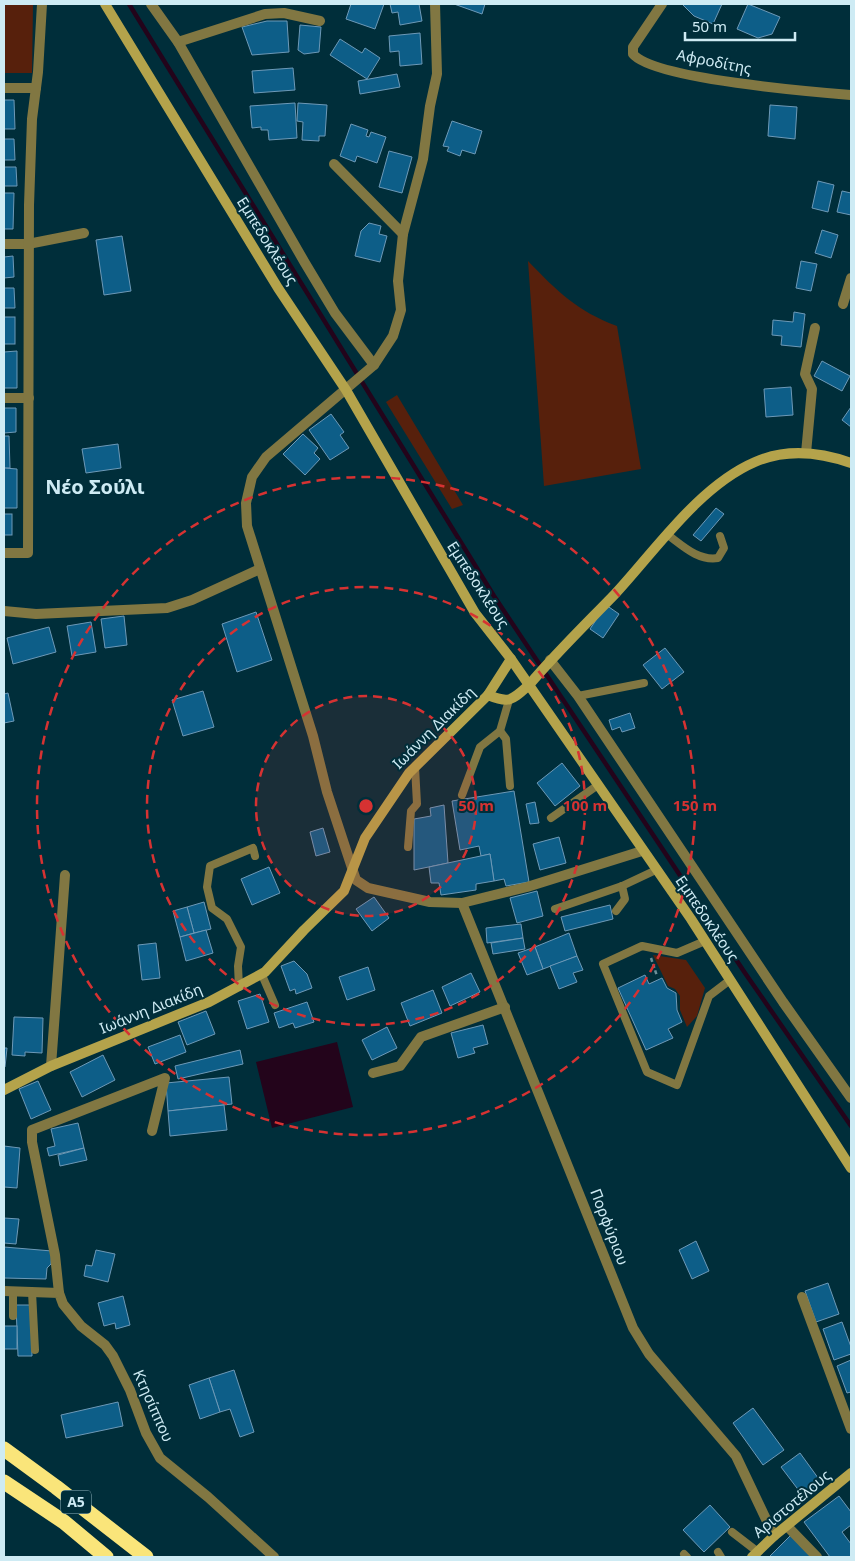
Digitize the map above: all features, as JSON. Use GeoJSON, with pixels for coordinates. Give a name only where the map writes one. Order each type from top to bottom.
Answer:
{"type":"FeatureCollection","features":[{"type":"Feature","properties":{"kind":"highway","name":"Α5"},"geometry":{"type":"LineString","coordinates":[[4,1449],[146,1557]]}},
{"type":"Feature","properties":{"kind":"highway","name":"Α5"},"geometry":{"type":"LineString","coordinates":[[4,1482],[64,1522],[106,1557]]}},
{"type":"Feature","properties":{"kind":"street"},"geometry":{"type":"LineString","coordinates":[[4,552],[28,552],[28,244],[31,141],[42,4]]}},
{"type":"Feature","properties":{"kind":"street","name":"Εμπεδοκλέους"},"geometry":{"type":"LineString","coordinates":[[105,4],[278,288],[346,390],[452,577],[475,613],[511,659],[656,870],[730,980],[851,1168]]}},
{"type":"Feature","properties":{"kind":"street"},"geometry":{"type":"LineString","coordinates":[[151,4],[178,42],[335,313],[374,365]]}},
{"type":"Feature","properties":{"kind":"street"},"geometry":{"type":"LineString","coordinates":[[435,4],[437,74],[430,106],[423,159],[403,234],[398,281],[401,310],[394,336],[374,365],[282,441],[266,457],[252,477],[246,503],[247,526],[356,880],[363,886],[430,902],[462,903],[534,885],[642,850]]}},
{"type":"Feature","properties":{"kind":"street","name":"Αφροδίτης"},"geometry":{"type":"LineString","coordinates":[[662,4],[633,47],[633,54],[642,61],[677,71],[743,85],[851,95]]}},
{"type":"Feature","properties":{"kind":"street"},"geometry":{"type":"LineString","coordinates":[[178,42],[265,14],[284,13],[320,21]]}},
{"type":"Feature","properties":{"kind":"street"},"geometry":{"type":"LineString","coordinates":[[4,88],[36,88]]}},
{"type":"Feature","properties":{"kind":"street"},"geometry":{"type":"LineString","coordinates":[[334,164],[403,234]]}},
{"type":"Feature","properties":{"kind":"street"},"geometry":{"type":"LineString","coordinates":[[4,244],[28,244],[84,233]]}},
{"type":"Feature","properties":{"kind":"street"},"geometry":{"type":"LineString","coordinates":[[843,304],[851,278]]}},
{"type":"Feature","properties":{"kind":"street"},"geometry":{"type":"LineString","coordinates":[[806,453],[812,389],[805,374],[815,328]]}},
{"type":"Feature","properties":{"kind":"street"},"geometry":{"type":"LineString","coordinates":[[4,398],[29,398]]}},
{"type":"Feature","properties":{"kind":"street"},"geometry":{"type":"LineString","coordinates":[[509,700],[529,685],[550,660],[702,499],[740,469],[755,461],[780,454],[822,454],[851,463]]}},
{"type":"Feature","properties":{"kind":"street"},"geometry":{"type":"LineString","coordinates":[[4,611],[36,614],[167,608],[192,600],[260,569]]}},
{"type":"Feature","properties":{"kind":"street"},"geometry":{"type":"LineString","coordinates":[[488,695],[511,659]]}},
{"type":"Feature","properties":{"kind":"street"},"geometry":{"type":"LineString","coordinates":[[550,660],[578,696],[783,1002],[851,1098]]}},
{"type":"Feature","properties":{"kind":"street","name":"Ιωάννη Διακίδη"},"geometry":{"type":"LineString","coordinates":[[4,1090],[51,1066],[209,1002],[262,975],[304,930],[337,900],[349,884],[352,866],[365,838],[415,766],[488,695],[502,700],[509,700]]}},
{"type":"Feature","properties":{"kind":"street"},"geometry":{"type":"LineString","coordinates":[[51,1066],[65,874]]}},
{"type":"Feature","properties":{"kind":"street","name":"Πορφύριου"},"geometry":{"type":"LineString","coordinates":[[462,903],[633,1328],[649,1354],[736,1456],[774,1536]]}},
{"type":"Feature","properties":{"kind":"street"},"geometry":{"type":"LineString","coordinates":[[373,1073],[400,1066],[421,1037],[505,1008]]}},
{"type":"Feature","properties":{"kind":"street"},"geometry":{"type":"LineString","coordinates":[[8,1291],[59,1293],[55,1255],[32,1142],[32,1130],[165,1078],[152,1131]]}},
{"type":"Feature","properties":{"kind":"street","name":"Κτησίππου"},"geometry":{"type":"LineString","coordinates":[[59,1293],[64,1304],[81,1326],[105,1345],[113,1356],[128,1386],[146,1433],[160,1458],[208,1497],[274,1557]]}},
{"type":"Feature","properties":{"kind":"street"},"geometry":{"type":"LineString","coordinates":[[802,1297],[851,1428]]}},
{"type":"Feature","properties":{"kind":"street","name":"Αριστοτέλους"},"geometry":{"type":"LineString","coordinates":[[755,1554],[774,1536],[851,1473]]}},
{"type":"Feature","properties":{"kind":"street"},"geometry":{"type":"LineString","coordinates":[[787,1526],[817,1557]]}},
{"type":"Feature","properties":{"kind":"lane"},"geometry":{"type":"LineString","coordinates":[[668,535],[692,554],[709,560],[718,558],[724,548],[720,536]]}},
{"type":"Feature","properties":{"kind":"lane"},"geometry":{"type":"LineString","coordinates":[[578,696],[644,683]]}},
{"type":"Feature","properties":{"kind":"lane"},"geometry":{"type":"LineString","coordinates":[[462,795],[480,748],[500,731],[509,700]]}},
{"type":"Feature","properties":{"kind":"lane"},"geometry":{"type":"LineString","coordinates":[[500,731],[506,739],[510,786]]}},
{"type":"Feature","properties":{"kind":"lane"},"geometry":{"type":"LineString","coordinates":[[408,847],[411,811],[417,804],[415,766]]}},
{"type":"Feature","properties":{"kind":"lane"},"geometry":{"type":"LineString","coordinates":[[551,818],[598,785]]}},
{"type":"Feature","properties":{"kind":"lane"},"geometry":{"type":"LineString","coordinates":[[239,987],[238,966],[241,947],[226,919],[212,908],[207,887],[210,866],[253,848],[255,856]]}},
{"type":"Feature","properties":{"kind":"lane"},"geometry":{"type":"LineString","coordinates":[[555,909],[622,886],[656,870]]}},
{"type":"Feature","properties":{"kind":"lane"},"geometry":{"type":"LineString","coordinates":[[616,911],[625,899],[622,886]]}},
{"type":"Feature","properties":{"kind":"lane"},"geometry":{"type":"LineString","coordinates":[[704,941],[678,953],[642,946],[602,964],[647,1072],[677,1085],[709,996],[730,980]]}},
{"type":"Feature","properties":{"kind":"lane"},"geometry":{"type":"LineString","coordinates":[[262,975],[275,1005]]}},
{"type":"Feature","properties":{"kind":"lane"},"geometry":{"type":"LineString","coordinates":[[8,1291],[13,1316]]}},
{"type":"Feature","properties":{"kind":"lane"},"geometry":{"type":"LineString","coordinates":[[32,1292],[35,1350]]}},
{"type":"Feature","properties":{"kind":"lane"},"geometry":{"type":"LineString","coordinates":[[732,1532],[755,1554]]}},
{"type":"Feature","properties":{"kind":"path"},"geometry":{"type":"LineString","coordinates":[[648,947],[658,976]]}},
{"type":"Feature","properties":{"kind":"shaded area"},"geometry":{"type":"Polygon","coordinates":[[[4,4],[33,4],[32,73],[4,73],[4,4]]]}},
{"type":"Feature","properties":{"kind":"shaded area"},"geometry":{"type":"Polygon","coordinates":[[[528,261],[569,300],[590,314],[617,326],[641,469],[544,486],[528,261]]]}},
{"type":"Feature","properties":{"kind":"shaded area"},"geometry":{"type":"Polygon","coordinates":[[[397,395],[463,505],[452,509],[386,402],[397,395]]]}},
{"type":"Feature","properties":{"kind":"shaded area"},"geometry":{"type":"Polygon","coordinates":[[[653,955],[686,960],[705,988],[697,1016],[687,1027],[680,1010],[680,996],[675,989],[668,986],[653,955]]]}},
{"type":"Feature","properties":{"kind":"shaded area"},"geometry":{"type":"Polygon","coordinates":[[[337,1042],[353,1107],[272,1128],[256,1062],[337,1042]]]}},
{"type":"Feature","properties":{"kind":"building"},"geometry":{"type":"Polygon","coordinates":[[[351,4],[384,4],[375,29],[346,19],[351,4]]]}},
{"type":"Feature","properties":{"kind":"building"},"geometry":{"type":"Polygon","coordinates":[[[390,4],[419,4],[422,21],[400,25],[398,12],[392,13],[390,4]]]}},
{"type":"Feature","properties":{"kind":"building"},"geometry":{"type":"Polygon","coordinates":[[[454,4],[485,4],[482,14],[454,4]]]}},
{"type":"Feature","properties":{"kind":"building"},"geometry":{"type":"Polygon","coordinates":[[[682,4],[722,4],[713,24],[694,16],[682,4]]]}},
{"type":"Feature","properties":{"kind":"building"},"geometry":{"type":"Polygon","coordinates":[[[748,4],[780,17],[772,34],[758,38],[737,29],[748,4]]]}},
{"type":"Feature","properties":{"kind":"building"},"geometry":{"type":"Polygon","coordinates":[[[267,21],[287,21],[289,52],[252,55],[242,27],[267,21]]]}},
{"type":"Feature","properties":{"kind":"building"},"geometry":{"type":"Polygon","coordinates":[[[300,25],[321,27],[319,52],[304,54],[298,50],[300,25]]]}},
{"type":"Feature","properties":{"kind":"building"},"geometry":{"type":"Polygon","coordinates":[[[420,33],[422,64],[400,66],[399,51],[390,52],[389,36],[420,33]]]}},
{"type":"Feature","properties":{"kind":"building"},"geometry":{"type":"Polygon","coordinates":[[[340,39],[362,53],[365,48],[380,58],[367,79],[330,55],[340,39]]]}},
{"type":"Feature","properties":{"kind":"building"},"geometry":{"type":"Polygon","coordinates":[[[293,68],[295,90],[254,93],[252,71],[293,68]]]}},
{"type":"Feature","properties":{"kind":"building"},"geometry":{"type":"Polygon","coordinates":[[[397,74],[400,87],[360,94],[358,81],[397,74]]]}},
{"type":"Feature","properties":{"kind":"building"},"geometry":{"type":"Polygon","coordinates":[[[4,100],[14,100],[15,129],[4,129],[4,100]]]}},
{"type":"Feature","properties":{"kind":"building"},"geometry":{"type":"Polygon","coordinates":[[[295,103],[297,138],[269,140],[268,130],[261,130],[261,127],[252,128],[250,106],[295,103]]]}},
{"type":"Feature","properties":{"kind":"building"},"geometry":{"type":"Polygon","coordinates":[[[298,103],[327,105],[325,136],[319,136],[319,141],[302,140],[303,122],[297,121],[298,103]]]}},
{"type":"Feature","properties":{"kind":"building"},"geometry":{"type":"Polygon","coordinates":[[[770,105],[797,107],[795,139],[768,136],[770,105]]]}},
{"type":"Feature","properties":{"kind":"building"},"geometry":{"type":"Polygon","coordinates":[[[452,121],[482,131],[475,154],[462,150],[460,156],[447,151],[449,147],[443,146],[452,121]]]}},
{"type":"Feature","properties":{"kind":"building"},"geometry":{"type":"Polygon","coordinates":[[[351,124],[368,130],[366,136],[369,137],[371,132],[386,137],[377,163],[357,156],[355,162],[340,156],[351,124]]]}},
{"type":"Feature","properties":{"kind":"building"},"geometry":{"type":"Polygon","coordinates":[[[4,139],[14,139],[15,160],[4,160],[4,139]]]}},
{"type":"Feature","properties":{"kind":"building"},"geometry":{"type":"Polygon","coordinates":[[[389,151],[412,157],[402,193],[379,187],[389,151]]]}},
{"type":"Feature","properties":{"kind":"building"},"geometry":{"type":"Polygon","coordinates":[[[4,167],[16,167],[17,186],[4,186],[4,167]]]}},
{"type":"Feature","properties":{"kind":"building"},"geometry":{"type":"Polygon","coordinates":[[[818,181],[834,185],[828,212],[812,208],[818,181]]]}},
{"type":"Feature","properties":{"kind":"building"},"geometry":{"type":"Polygon","coordinates":[[[842,191],[851,193],[851,215],[837,212],[842,191]]]}},
{"type":"Feature","properties":{"kind":"building"},"geometry":{"type":"Polygon","coordinates":[[[4,193],[14,193],[13,229],[4,229],[4,193]]]}},
{"type":"Feature","properties":{"kind":"building"},"geometry":{"type":"Polygon","coordinates":[[[369,223],[381,226],[379,234],[387,236],[380,262],[355,256],[361,231],[369,223]]]}},
{"type":"Feature","properties":{"kind":"building"},"geometry":{"type":"Polygon","coordinates":[[[822,230],[838,235],[831,258],[815,253],[822,230]]]}},
{"type":"Feature","properties":{"kind":"building"},"geometry":{"type":"Polygon","coordinates":[[[122,236],[131,291],[104,295],[96,240],[122,236]]]}},
{"type":"Feature","properties":{"kind":"building"},"geometry":{"type":"Polygon","coordinates":[[[13,256],[14,277],[4,278],[4,257],[13,256]]]}},
{"type":"Feature","properties":{"kind":"building"},"geometry":{"type":"Polygon","coordinates":[[[801,261],[817,264],[811,291],[796,288],[801,261]]]}},
{"type":"Feature","properties":{"kind":"building"},"geometry":{"type":"Polygon","coordinates":[[[4,288],[14,288],[15,308],[4,308],[4,288]]]}},
{"type":"Feature","properties":{"kind":"building"},"geometry":{"type":"Polygon","coordinates":[[[794,312],[805,314],[801,347],[781,345],[782,336],[772,335],[773,320],[793,322],[794,312]]]}},
{"type":"Feature","properties":{"kind":"building"},"geometry":{"type":"Polygon","coordinates":[[[4,317],[15,317],[15,344],[4,344],[4,317]]]}},
{"type":"Feature","properties":{"kind":"building"},"geometry":{"type":"Polygon","coordinates":[[[17,351],[17,388],[4,388],[4,352],[17,351]]]}},
{"type":"Feature","properties":{"kind":"building"},"geometry":{"type":"Polygon","coordinates":[[[822,361],[850,376],[842,391],[814,376],[822,361]]]}},
{"type":"Feature","properties":{"kind":"building"},"geometry":{"type":"Polygon","coordinates":[[[791,387],[793,415],[766,417],[764,389],[791,387]]]}},
{"type":"Feature","properties":{"kind":"building"},"geometry":{"type":"Polygon","coordinates":[[[851,407],[851,427],[842,420],[851,407]]]}},
{"type":"Feature","properties":{"kind":"building"},"geometry":{"type":"Polygon","coordinates":[[[4,408],[16,408],[16,432],[4,433],[4,408]]]}},
{"type":"Feature","properties":{"kind":"building"},"geometry":{"type":"Polygon","coordinates":[[[331,414],[344,432],[340,435],[349,448],[330,460],[309,430],[331,414]]]}},
{"type":"Feature","properties":{"kind":"building"},"geometry":{"type":"Polygon","coordinates":[[[303,434],[318,448],[314,453],[320,459],[305,475],[283,454],[303,434]]]}},
{"type":"Feature","properties":{"kind":"building"},"geometry":{"type":"Polygon","coordinates":[[[4,436],[9,436],[10,468],[4,468],[4,436]]]}},
{"type":"Feature","properties":{"kind":"building"},"geometry":{"type":"Polygon","coordinates":[[[118,444],[121,468],[86,473],[82,449],[118,444]]]}},
{"type":"Feature","properties":{"kind":"building"},"geometry":{"type":"Polygon","coordinates":[[[4,468],[17,469],[17,508],[4,508],[4,468]]]}},
{"type":"Feature","properties":{"kind":"building"},"geometry":{"type":"Polygon","coordinates":[[[716,508],[724,514],[701,541],[693,535],[716,508]]]}},
{"type":"Feature","properties":{"kind":"building"},"geometry":{"type":"Polygon","coordinates":[[[4,514],[12,514],[12,535],[4,535],[4,514]]]}},
{"type":"Feature","properties":{"kind":"building"},"geometry":{"type":"Polygon","coordinates":[[[606,605],[619,614],[603,638],[590,629],[606,605]]]}},
{"type":"Feature","properties":{"kind":"building"},"geometry":{"type":"Polygon","coordinates":[[[256,612],[272,660],[237,672],[222,624],[256,612]]]}},
{"type":"Feature","properties":{"kind":"building"},"geometry":{"type":"Polygon","coordinates":[[[124,616],[127,645],[105,648],[101,619],[124,616]]]}},
{"type":"Feature","properties":{"kind":"building"},"geometry":{"type":"Polygon","coordinates":[[[91,622],[96,652],[72,656],[67,626],[91,622]]]}},
{"type":"Feature","properties":{"kind":"building"},"geometry":{"type":"Polygon","coordinates":[[[49,627],[56,652],[13,664],[7,638],[49,627]]]}},
{"type":"Feature","properties":{"kind":"building"},"geometry":{"type":"Polygon","coordinates":[[[665,648],[684,672],[662,689],[643,665],[665,648]]]}},
{"type":"Feature","properties":{"kind":"building"},"geometry":{"type":"Polygon","coordinates":[[[203,691],[214,727],[183,736],[172,700],[203,691]]]}},
{"type":"Feature","properties":{"kind":"building"},"geometry":{"type":"Polygon","coordinates":[[[8,693],[14,721],[4,723],[4,694],[8,693]]]}},
{"type":"Feature","properties":{"kind":"building"},"geometry":{"type":"Polygon","coordinates":[[[630,713],[635,728],[622,732],[620,727],[612,730],[609,720],[630,713]]]}},
{"type":"Feature","properties":{"kind":"building"},"geometry":{"type":"Polygon","coordinates":[[[562,763],[580,786],[555,806],[537,783],[562,763]]]}},
{"type":"Feature","properties":{"kind":"building"},"geometry":{"type":"Polygon","coordinates":[[[514,791],[529,882],[506,886],[504,879],[494,881],[490,854],[481,856],[479,846],[460,850],[452,801],[514,791]]]}},
{"type":"Feature","properties":{"kind":"building"},"geometry":{"type":"Polygon","coordinates":[[[535,802],[539,823],[530,824],[526,804],[535,802]]]}},
{"type":"Feature","properties":{"kind":"building"},"geometry":{"type":"Polygon","coordinates":[[[444,805],[448,863],[414,870],[414,819],[431,816],[430,808],[444,805]]]}},
{"type":"Feature","properties":{"kind":"building"},"geometry":{"type":"Polygon","coordinates":[[[323,828],[330,852],[316,856],[310,832],[323,828]]]}},
{"type":"Feature","properties":{"kind":"building"},"geometry":{"type":"Polygon","coordinates":[[[559,837],[566,863],[540,870],[533,844],[559,837]]]}},
{"type":"Feature","properties":{"kind":"building"},"geometry":{"type":"Polygon","coordinates":[[[490,854],[494,881],[476,884],[476,890],[441,895],[439,883],[431,883],[429,867],[490,854]]]}},
{"type":"Feature","properties":{"kind":"building"},"geometry":{"type":"Polygon","coordinates":[[[269,867],[280,893],[252,905],[241,879],[269,867]]]}},
{"type":"Feature","properties":{"kind":"building"},"geometry":{"type":"Polygon","coordinates":[[[537,891],[543,916],[517,923],[510,898],[537,891]]]}},
{"type":"Feature","properties":{"kind":"building"},"geometry":{"type":"Polygon","coordinates":[[[374,897],[389,918],[372,931],[356,909],[374,897]]]}},
{"type":"Feature","properties":{"kind":"building"},"geometry":{"type":"Polygon","coordinates":[[[204,902],[211,929],[194,933],[187,907],[204,902]]]}},
{"type":"Feature","properties":{"kind":"building"},"geometry":{"type":"Polygon","coordinates":[[[610,905],[613,919],[565,931],[561,917],[610,905]]]}},
{"type":"Feature","properties":{"kind":"building"},"geometry":{"type":"Polygon","coordinates":[[[187,907],[194,933],[180,937],[173,911],[187,907]]]}},
{"type":"Feature","properties":{"kind":"building"},"geometry":{"type":"Polygon","coordinates":[[[521,924],[523,938],[487,943],[486,928],[521,924]]]}},
{"type":"Feature","properties":{"kind":"building"},"geometry":{"type":"Polygon","coordinates":[[[206,930],[213,953],[186,961],[180,937],[206,930]]]}},
{"type":"Feature","properties":{"kind":"building"},"geometry":{"type":"Polygon","coordinates":[[[569,933],[577,956],[543,969],[535,947],[569,933]]]}},
{"type":"Feature","properties":{"kind":"building"},"geometry":{"type":"Polygon","coordinates":[[[523,938],[525,949],[493,954],[491,943],[523,938]]]}},
{"type":"Feature","properties":{"kind":"building"},"geometry":{"type":"Polygon","coordinates":[[[156,943],[160,978],[142,980],[138,945],[156,943]]]}},
{"type":"Feature","properties":{"kind":"building"},"geometry":{"type":"Polygon","coordinates":[[[535,947],[543,969],[527,975],[518,953],[535,947]]]}},
{"type":"Feature","properties":{"kind":"building"},"geometry":{"type":"Polygon","coordinates":[[[577,956],[583,970],[573,973],[577,982],[559,989],[550,966],[577,956]]]}},
{"type":"Feature","properties":{"kind":"building"},"geometry":{"type":"Polygon","coordinates":[[[294,961],[307,974],[312,988],[296,994],[295,989],[290,991],[281,966],[294,961]]]}},
{"type":"Feature","properties":{"kind":"building"},"geometry":{"type":"Polygon","coordinates":[[[368,967],[375,990],[347,1000],[339,977],[368,967]]]}},
{"type":"Feature","properties":{"kind":"building"},"geometry":{"type":"Polygon","coordinates":[[[471,973],[480,992],[450,1006],[442,987],[471,973]]]}},
{"type":"Feature","properties":{"kind":"building"},"geometry":{"type":"Polygon","coordinates":[[[645,975],[649,984],[662,978],[667,988],[676,993],[677,1010],[682,1022],[668,1029],[673,1038],[646,1050],[618,988],[645,975]]]}},
{"type":"Feature","properties":{"kind":"building"},"geometry":{"type":"Polygon","coordinates":[[[433,990],[442,1013],[410,1026],[401,1003],[433,990]]]}},
{"type":"Feature","properties":{"kind":"building"},"geometry":{"type":"Polygon","coordinates":[[[260,994],[269,1022],[247,1029],[238,1001],[260,994]]]}},
{"type":"Feature","properties":{"kind":"building"},"geometry":{"type":"Polygon","coordinates":[[[307,1002],[314,1022],[295,1028],[293,1023],[279,1028],[274,1013],[307,1002]]]}},
{"type":"Feature","properties":{"kind":"building"},"geometry":{"type":"Polygon","coordinates":[[[206,1011],[215,1034],[187,1045],[178,1022],[206,1011]]]}},
{"type":"Feature","properties":{"kind":"building"},"geometry":{"type":"Polygon","coordinates":[[[14,1017],[43,1018],[42,1053],[25,1052],[25,1056],[12,1055],[14,1017]]]}},
{"type":"Feature","properties":{"kind":"building"},"geometry":{"type":"Polygon","coordinates":[[[483,1025],[488,1044],[473,1048],[475,1053],[458,1058],[451,1033],[483,1025]]]}},
{"type":"Feature","properties":{"kind":"building"},"geometry":{"type":"Polygon","coordinates":[[[387,1027],[397,1048],[372,1060],[362,1040],[387,1027]]]}},
{"type":"Feature","properties":{"kind":"building"},"geometry":{"type":"Polygon","coordinates":[[[180,1035],[186,1052],[155,1064],[148,1047],[180,1035]]]}},
{"type":"Feature","properties":{"kind":"building"},"geometry":{"type":"Polygon","coordinates":[[[4,1048],[7,1048],[5,1067],[4,1067],[4,1048]]]}},
{"type":"Feature","properties":{"kind":"building"},"geometry":{"type":"Polygon","coordinates":[[[240,1050],[243,1064],[178,1079],[175,1066],[240,1050]]]}},
{"type":"Feature","properties":{"kind":"building"},"geometry":{"type":"Polygon","coordinates":[[[103,1055],[115,1080],[82,1097],[70,1072],[103,1055]]]}},
{"type":"Feature","properties":{"kind":"building"},"geometry":{"type":"Polygon","coordinates":[[[229,1077],[232,1104],[168,1111],[166,1083],[229,1077]]]}},
{"type":"Feature","properties":{"kind":"building"},"geometry":{"type":"Polygon","coordinates":[[[38,1081],[51,1110],[31,1119],[19,1089],[38,1081]]]}},
{"type":"Feature","properties":{"kind":"building"},"geometry":{"type":"Polygon","coordinates":[[[224,1105],[227,1130],[170,1136],[168,1111],[224,1105]]]}},
{"type":"Feature","properties":{"kind":"building"},"geometry":{"type":"Polygon","coordinates":[[[78,1123],[84,1148],[49,1156],[47,1148],[55,1146],[51,1129],[78,1123]]]}},
{"type":"Feature","properties":{"kind":"building"},"geometry":{"type":"Polygon","coordinates":[[[4,1146],[20,1148],[17,1188],[4,1187],[4,1146]]]}},
{"type":"Feature","properties":{"kind":"building"},"geometry":{"type":"Polygon","coordinates":[[[84,1148],[87,1160],[60,1166],[58,1155],[84,1148]]]}},
{"type":"Feature","properties":{"kind":"building"},"geometry":{"type":"Polygon","coordinates":[[[4,1218],[19,1219],[16,1244],[4,1243],[4,1218]]]}},
{"type":"Feature","properties":{"kind":"building"},"geometry":{"type":"Polygon","coordinates":[[[696,1241],[709,1271],[692,1279],[679,1250],[696,1241]]]}},
{"type":"Feature","properties":{"kind":"building"},"geometry":{"type":"Polygon","coordinates":[[[4,1247],[52,1251],[51,1264],[47,1268],[46,1279],[4,1278],[4,1247]]]}},
{"type":"Feature","properties":{"kind":"building"},"geometry":{"type":"Polygon","coordinates":[[[96,1250],[115,1254],[108,1282],[84,1276],[86,1265],[92,1266],[96,1250]]]}},
{"type":"Feature","properties":{"kind":"building"},"geometry":{"type":"Polygon","coordinates":[[[828,1283],[839,1314],[816,1322],[805,1291],[828,1283]]]}},
{"type":"Feature","properties":{"kind":"building"},"geometry":{"type":"Polygon","coordinates":[[[123,1296],[130,1325],[116,1329],[115,1323],[104,1326],[98,1303],[123,1296]]]}},
{"type":"Feature","properties":{"kind":"building"},"geometry":{"type":"Polygon","coordinates":[[[16,1305],[31,1305],[32,1356],[18,1356],[16,1305]]]}},
{"type":"Feature","properties":{"kind":"building"},"geometry":{"type":"Polygon","coordinates":[[[842,1322],[851,1347],[851,1354],[834,1360],[823,1329],[842,1322]]]}},
{"type":"Feature","properties":{"kind":"building"},"geometry":{"type":"Polygon","coordinates":[[[4,1326],[17,1326],[17,1349],[4,1349],[4,1326]]]}},
{"type":"Feature","properties":{"kind":"building"},"geometry":{"type":"Polygon","coordinates":[[[851,1360],[851,1392],[847,1393],[837,1366],[851,1360]]]}},
{"type":"Feature","properties":{"kind":"building"},"geometry":{"type":"Polygon","coordinates":[[[234,1370],[254,1432],[240,1437],[230,1409],[220,1412],[209,1378],[234,1370]]]}},
{"type":"Feature","properties":{"kind":"building"},"geometry":{"type":"Polygon","coordinates":[[[209,1378],[220,1412],[200,1419],[189,1385],[209,1378]]]}},
{"type":"Feature","properties":{"kind":"building"},"geometry":{"type":"Polygon","coordinates":[[[118,1402],[123,1426],[66,1438],[61,1415],[118,1402]]]}},
{"type":"Feature","properties":{"kind":"building"},"geometry":{"type":"Polygon","coordinates":[[[753,1408],[784,1450],[763,1465],[733,1423],[753,1408]]]}},
{"type":"Feature","properties":{"kind":"building"},"geometry":{"type":"Polygon","coordinates":[[[800,1453],[821,1482],[803,1496],[781,1467],[800,1453]]]}},
{"type":"Feature","properties":{"kind":"building"},"geometry":{"type":"Polygon","coordinates":[[[839,1496],[851,1512],[851,1525],[842,1532],[851,1544],[851,1557],[830,1557],[804,1522],[839,1496]]]}},
{"type":"Feature","properties":{"kind":"building"},"geometry":{"type":"Polygon","coordinates":[[[710,1505],[730,1527],[704,1552],[683,1530],[710,1505]]]}},
{"type":"Feature","properties":{"kind":"building"},"geometry":{"type":"Polygon","coordinates":[[[791,1535],[813,1557],[769,1557],[791,1535]]]}},
{"type":"Feature","properties":{"kind":"waterway"},"geometry":{"type":"LineString","coordinates":[[129,4],[494,596],[745,973],[851,1126]]}},
{"type":"Feature","properties":{"kind":"district","name":"Νέο Σούλι"},"geometry":{"type":"Point","coordinates":[95,487]}}]}
